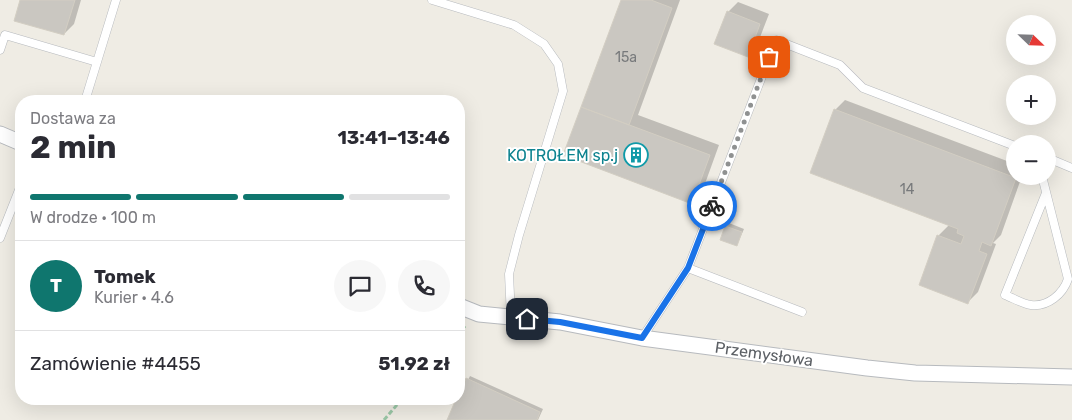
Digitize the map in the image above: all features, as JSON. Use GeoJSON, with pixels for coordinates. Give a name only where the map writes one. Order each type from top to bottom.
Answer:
{"type":"FeatureCollection","features":[{"type":"Feature","properties":{"kind":"street"},"geometry":{"type":"LineString","coordinates":[[0,134],[15,140]]}},
{"type":"Feature","properties":{"kind":"street","name":"Przemysłowa"},"geometry":{"type":"LineString","coordinates":[[465,308],[479,314],[560,322],[642,338],[915,373],[1072,377]]}},
{"type":"Feature","properties":{"kind":"lane"},"geometry":{"type":"LineString","coordinates":[[87,95],[116,0]]}},
{"type":"Feature","properties":{"kind":"lane"},"geometry":{"type":"LineString","coordinates":[[432,0],[514,25],[544,44],[558,64],[563,90],[518,235],[509,274],[511,318]]}},
{"type":"Feature","properties":{"kind":"lane"},"geometry":{"type":"LineString","coordinates":[[0,50],[4,35],[97,62]]}},
{"type":"Feature","properties":{"kind":"lane"},"geometry":{"type":"LineString","coordinates":[[642,338],[688,268],[776,40],[840,64],[863,88],[1006,143]]}},
{"type":"Feature","properties":{"kind":"lane"},"geometry":{"type":"LineString","coordinates":[[1056,161],[1072,168]]}},
{"type":"Feature","properties":{"kind":"lane"},"geometry":{"type":"LineString","coordinates":[[1044,185],[1068,279],[1065,289],[1054,299],[1032,306],[1005,295],[1046,193]]}},
{"type":"Feature","properties":{"kind":"lane"},"geometry":{"type":"LineString","coordinates":[[0,238],[15,200]]}},
{"type":"Feature","properties":{"kind":"lane"},"geometry":{"type":"LineString","coordinates":[[688,268],[802,312]]}},
{"type":"Feature","properties":{"kind":"path"},"geometry":{"type":"LineString","coordinates":[[384,420],[397,405]]}},
{"type":"Feature","properties":{"kind":"building"},"geometry":{"type":"Polygon","coordinates":[[[20,0],[75,0],[64,35],[14,21],[20,0]]]}},
{"type":"Feature","properties":{"kind":"building","name":"KOTROŁEM sp.j"},"geometry":{"type":"Polygon","coordinates":[[[621,0],[651,0],[672,8],[629,125],[581,107],[621,0]]]}},
{"type":"Feature","properties":{"kind":"building"},"geometry":{"type":"Polygon","coordinates":[[[727,11],[760,24],[748,57],[714,44],[727,11]]]}},
{"type":"Feature","properties":{"kind":"building","name":"KOTROŁEM sp.j"},"geometry":{"type":"Polygon","coordinates":[[[581,107],[710,155],[692,204],[563,155],[581,107]]]}},
{"type":"Feature","properties":{"kind":"building"},"geometry":{"type":"Polygon","coordinates":[[[834,109],[1006,174],[1006,185],[1013,185],[991,246],[982,242],[979,251],[987,254],[968,304],[919,285],[937,235],[961,244],[964,236],[957,233],[958,229],[810,173],[834,109]]]}},
{"type":"Feature","properties":{"kind":"building"},"geometry":{"type":"Polygon","coordinates":[[[725,226],[742,232],[737,246],[720,240],[725,226]]]}},
{"type":"Feature","properties":{"kind":"building"},"geometry":{"type":"Polygon","coordinates":[[[466,378],[540,412],[537,420],[447,420],[453,405],[465,405],[466,378]]]}},
{"type":"Feature","properties":{"kind":"way so far"},"geometry":{"type":"LineString","coordinates":[[712,206],[769,57]]}},
{"type":"Feature","properties":{"kind":"place","name":"KOTROŁEM sp.j"},"geometry":{"type":"Point","coordinates":[636,155]}},
{"type":"Feature","properties":{"kind":"route"},"geometry":{"type":"LineString","coordinates":[[527,319],[560,322],[642,338],[688,268],[712,206]]}}]}
